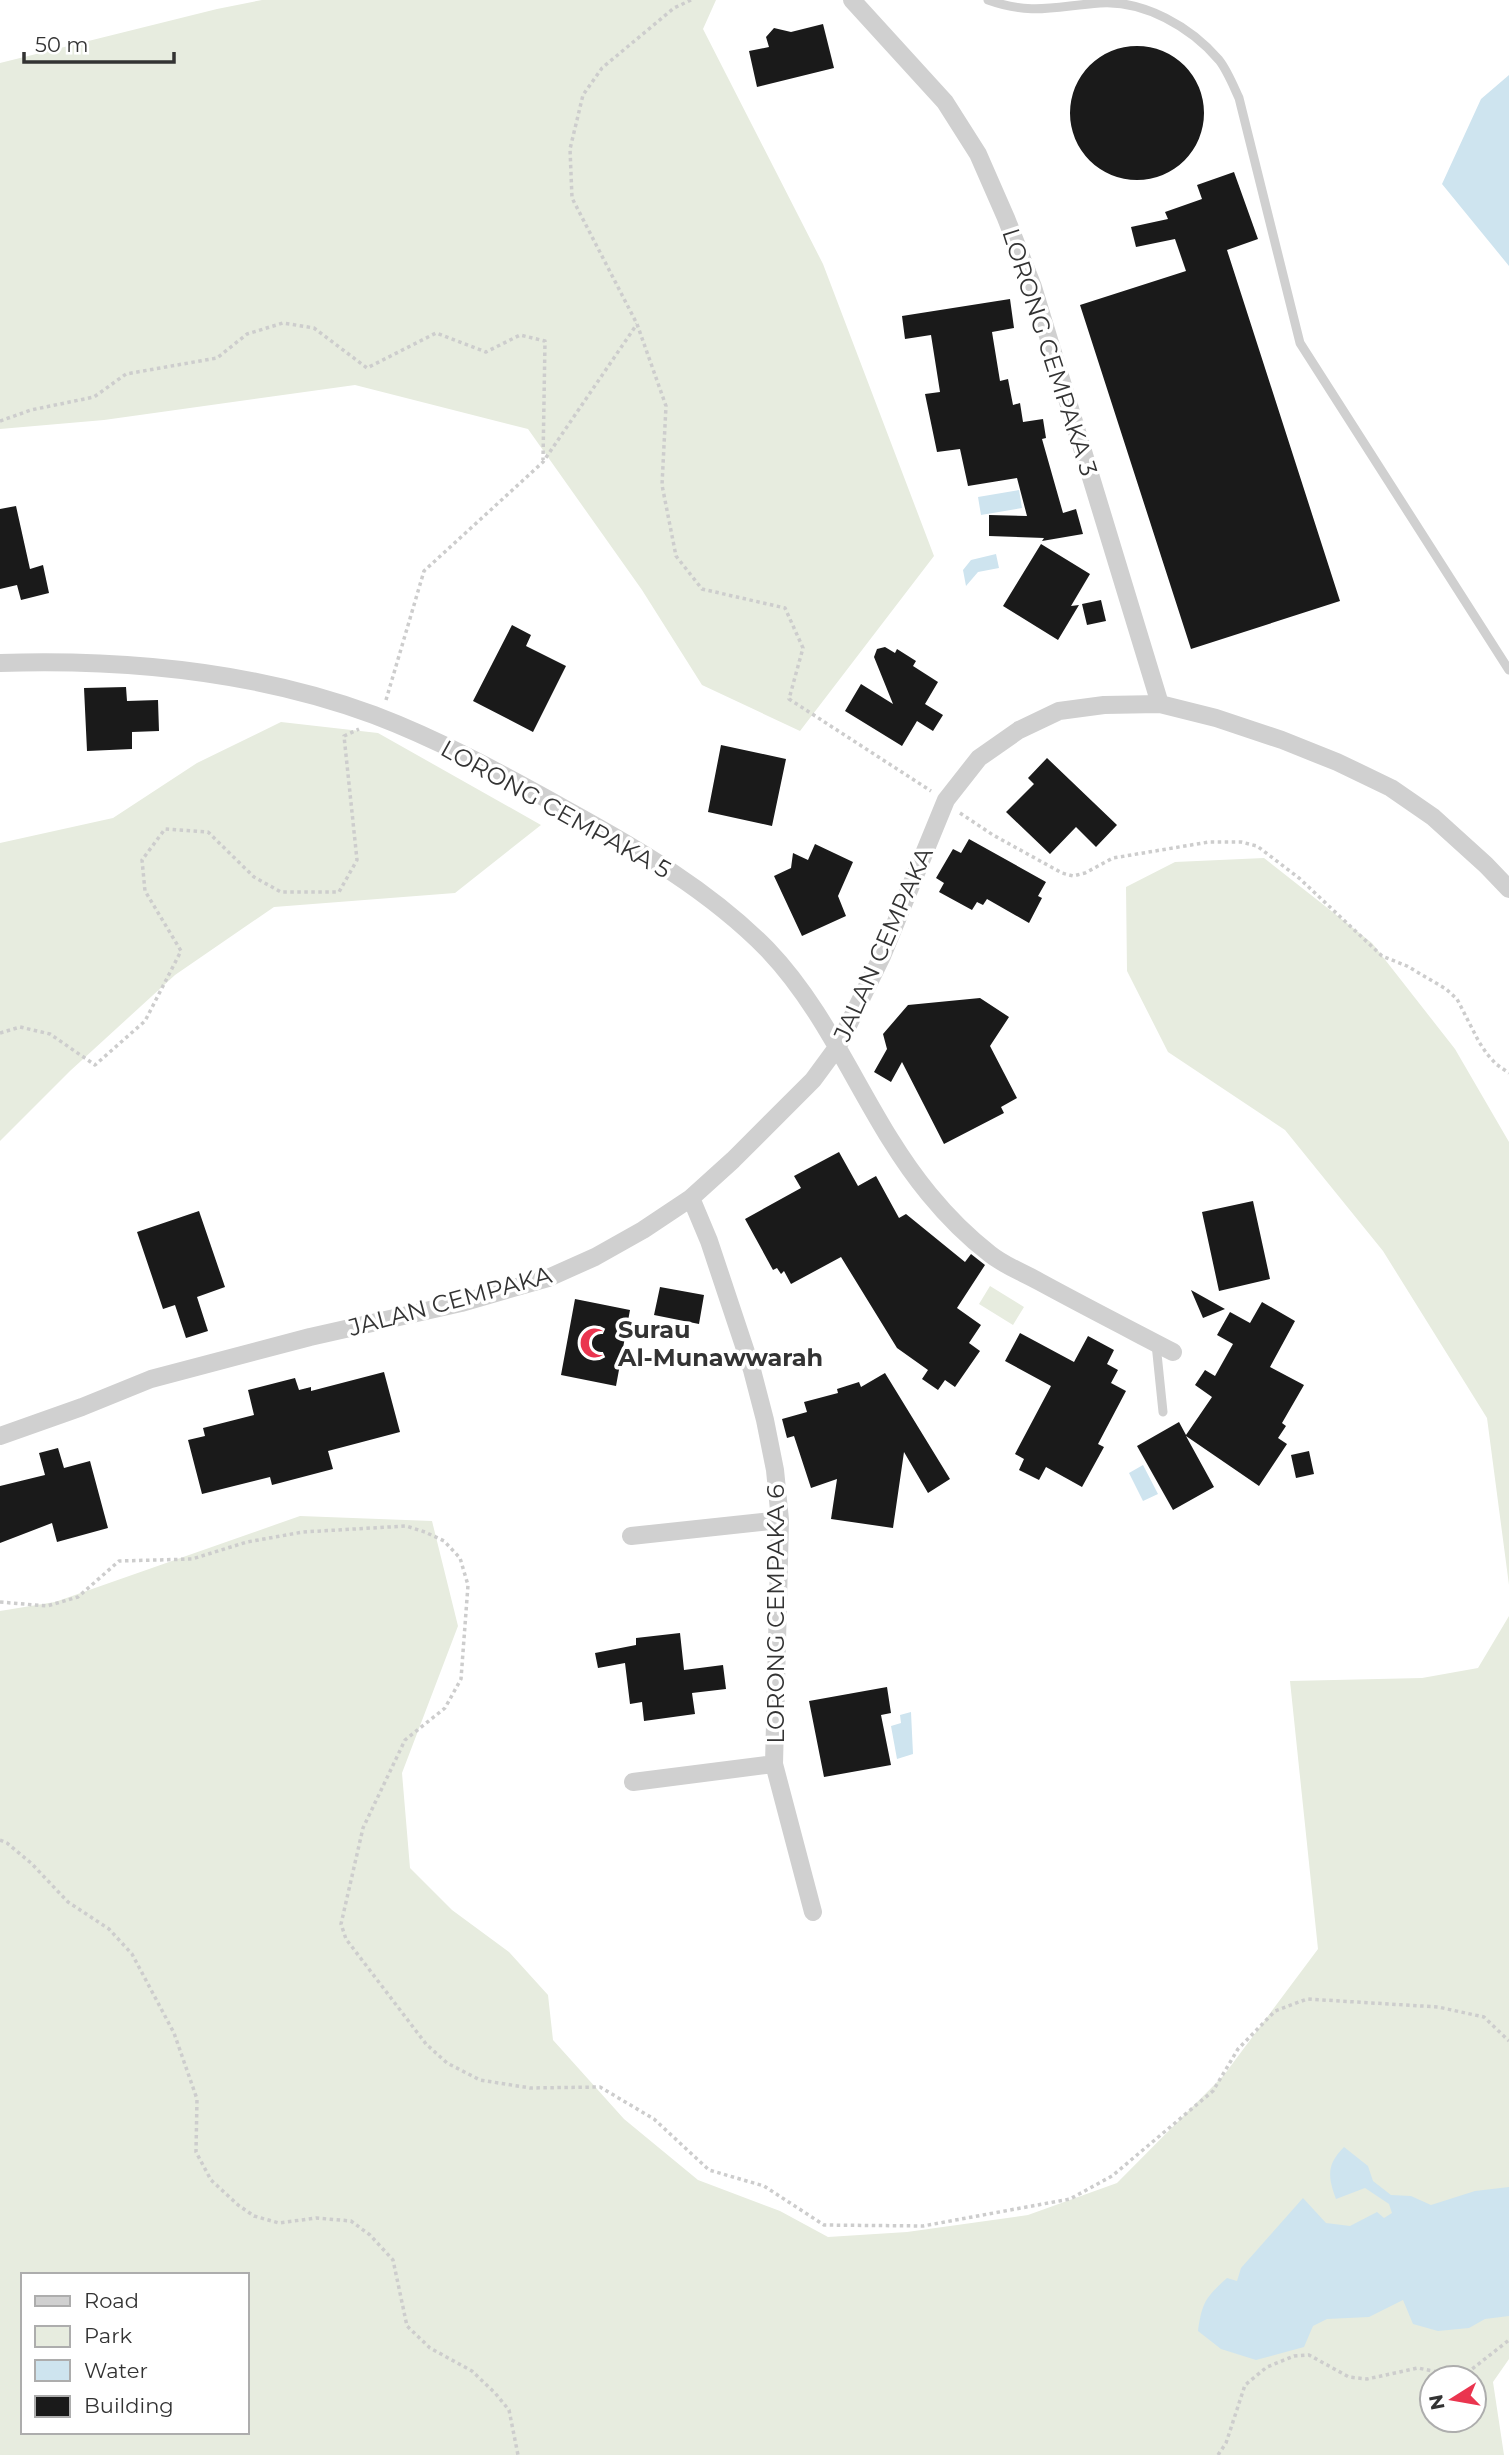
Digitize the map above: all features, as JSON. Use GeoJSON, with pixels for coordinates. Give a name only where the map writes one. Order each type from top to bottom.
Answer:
{"type":"FeatureCollection","features":[{"type":"Feature","properties":{"kind":"street","name":"LORONG CEMPAKA 3"},"geometry":{"type":"LineString","coordinates":[[852,0],[945,102],[978,154],[1006,218],[1033,287],[1160,704]]}},
{"type":"Feature","properties":{"kind":"street","name":"LORONG CEMPAKA 5"},"geometry":{"type":"LineString","coordinates":[[0,663],[62,661],[141,665],[224,676],[300,692],[381,718],[491,769],[592,823],[680,877],[731,915],[768,951],[806,996],[899,1152],[927,1192],[956,1224],[993,1257],[1174,1352]]}},
{"type":"Feature","properties":{"kind":"street","name":"JALAN CEMPAKA"},"geometry":{"type":"LineString","coordinates":[[0,1436],[82,1408],[151,1379],[310,1337],[461,1303],[548,1278],[643,1230],[691,1198],[813,1080],[838,1046],[883,956],[946,800],[979,758],[1019,730],[1059,711],[1104,705],[1160,704],[1282,740],[1391,788],[1433,817],[1509,888]]}},
{"type":"Feature","properties":{"kind":"street","name":"LORONG CEMPAKA 6"},"geometry":{"type":"LineString","coordinates":[[691,1198],[709,1241],[759,1395],[775,1470],[780,1521],[774,1764],[813,1912]]}},
{"type":"Feature","properties":{"kind":"street"},"geometry":{"type":"LineString","coordinates":[[631,1536],[780,1521]]}},
{"type":"Feature","properties":{"kind":"street"},"geometry":{"type":"LineString","coordinates":[[633,1782],[774,1764]]}},
{"type":"Feature","properties":{"kind":"lane"},"geometry":{"type":"LineString","coordinates":[[988,0],[1013,8],[1040,10],[1104,3],[1138,6],[1194,36],[1220,61],[1239,97],[1300,343],[1509,670]]}},
{"type":"Feature","properties":{"kind":"lane"},"geometry":{"type":"LineString","coordinates":[[1156,1343],[1163,1412]]}},
{"type":"Feature","properties":{"kind":"path"},"geometry":{"type":"LineString","coordinates":[[691,0],[674,8],[602,68],[583,95],[570,149],[572,198],[637,324],[666,406],[662,485],[676,556],[702,589],[785,608],[803,648],[789,699],[946,800],[993,835],[1062,873],[1073,876],[1085,873],[1113,858],[1195,844],[1225,841],[1257,846],[1299,878],[1382,956],[1406,966],[1446,989],[1457,999],[1479,1042],[1496,1064],[1509,1073]]}},
{"type":"Feature","properties":{"kind":"path"},"geometry":{"type":"LineString","coordinates":[[0,421],[94,397],[126,374],[217,358],[247,334],[283,323],[314,328],[367,368],[436,333],[486,352],[520,335],[545,341],[542,462]]}},
{"type":"Feature","properties":{"kind":"path"},"geometry":{"type":"LineString","coordinates":[[0,1033],[20,1027],[50,1034],[95,1065],[145,1021],[181,951],[145,891],[142,860],[165,829],[208,832],[254,877],[281,892],[339,892],[357,860],[344,736],[381,718],[424,571],[542,462],[637,324]]}},
{"type":"Feature","properties":{"kind":"path"},"geometry":{"type":"LineString","coordinates":[[0,1602],[47,1606],[78,1597],[119,1561],[192,1559],[247,1542],[303,1532],[406,1526],[444,1541],[460,1558],[468,1585],[461,1679],[444,1708],[405,1740],[363,1828],[341,1924],[346,1939],[426,2044],[447,2063],[480,2080],[530,2088],[600,2087],[654,2119],[709,2170],[764,2186],[824,2225],[923,2226],[1070,2199],[1112,2176],[1213,2091],[1238,2049],[1275,2011],[1307,1999],[1438,2007],[1484,2017],[1509,2041]]}},
{"type":"Feature","properties":{"kind":"path"},"geometry":{"type":"LineString","coordinates":[[0,1840],[31,1863],[68,1902],[109,1929],[132,1954],[174,2033],[197,2099],[196,2151],[211,2180],[254,2216],[279,2223],[316,2218],[351,2221],[370,2235],[393,2260],[407,2326],[430,2348],[472,2371],[495,2393],[509,2410],[518,2455]]}},
{"type":"Feature","properties":{"kind":"path"},"geometry":{"type":"LineString","coordinates":[[1219,2455],[1226,2444],[1245,2385],[1267,2367],[1293,2356],[1309,2355],[1349,2376],[1367,2379],[1418,2368],[1462,2377],[1509,2340]]}},
{"type":"Feature","properties":{"kind":"green space"},"geometry":{"type":"Polygon","coordinates":[[[262,0],[716,0],[703,29],[823,264],[934,556],[800,731],[702,685],[642,590],[528,429],[355,385],[104,420],[0,429],[0,63],[262,0]]]}},
{"type":"Feature","properties":{"kind":"green space"},"geometry":{"type":"Polygon","coordinates":[[[281,722],[378,733],[541,825],[455,893],[274,907],[175,975],[70,1071],[0,1141],[0,843],[113,818],[197,763],[281,722]]]}},
{"type":"Feature","properties":{"kind":"green space"},"geometry":{"type":"Polygon","coordinates":[[[1264,858],[1372,943],[1455,1049],[1509,1142],[1509,1585],[1487,1418],[1383,1251],[1285,1130],[1168,1052],[1127,971],[1126,887],[1175,862],[1264,858]]]}},
{"type":"Feature","properties":{"kind":"green space"},"geometry":{"type":"Polygon","coordinates":[[[990,1286],[1024,1307],[1013,1325],[979,1304],[990,1286]]]}},
{"type":"Feature","properties":{"kind":"green space"},"geometry":{"type":"Polygon","coordinates":[[[300,1516],[432,1521],[458,1626],[402,1773],[410,1868],[452,1910],[509,1952],[548,1995],[553,2040],[624,2119],[698,2180],[780,2211],[828,2237],[907,2232],[1028,2215],[1117,2183],[1224,2075],[1318,1949],[1290,1681],[1422,1678],[1478,1668],[1509,1616],[1509,2359],[1493,2382],[1504,2455],[0,2455],[0,1611],[55,1602],[300,1516]]]}},
{"type":"Feature","properties":{"kind":"water"},"geometry":{"type":"Polygon","coordinates":[[[1509,75],[1509,266],[1442,184],[1481,99],[1509,75]]]}},
{"type":"Feature","properties":{"kind":"water"},"geometry":{"type":"Polygon","coordinates":[[[1019,490],[1022,508],[981,515],[978,497],[1019,490]]]}},
{"type":"Feature","properties":{"kind":"water"},"geometry":{"type":"Polygon","coordinates":[[[996,554],[999,568],[978,572],[966,586],[963,570],[971,560],[996,554]]]}},
{"type":"Feature","properties":{"kind":"water"},"geometry":{"type":"Polygon","coordinates":[[[1143,1465],[1158,1494],[1143,1501],[1129,1473],[1143,1465]]]}},
{"type":"Feature","properties":{"kind":"water"},"geometry":{"type":"Polygon","coordinates":[[[911,1712],[913,1754],[897,1759],[891,1726],[901,1723],[900,1715],[911,1712]]]}},
{"type":"Feature","properties":{"kind":"water"},"geometry":{"type":"Polygon","coordinates":[[[1344,2147],[1368,2166],[1373,2181],[1391,2195],[1411,2196],[1431,2205],[1475,2191],[1509,2187],[1509,2316],[1485,2319],[1469,2328],[1438,2331],[1413,2324],[1403,2300],[1369,2317],[1327,2319],[1313,2326],[1304,2347],[1256,2360],[1221,2349],[1198,2331],[1206,2301],[1227,2278],[1237,2281],[1241,2268],[1303,2198],[1326,2223],[1350,2226],[1377,2212],[1384,2218],[1392,2213],[1389,2204],[1365,2188],[1336,2199],[1330,2172],[1334,2160],[1344,2147]]]}},
{"type":"Feature","properties":{"kind":"building"},"geometry":{"type":"Polygon","coordinates":[[[823,24],[834,68],[757,87],[749,51],[769,47],[766,37],[774,28],[791,32],[823,24]]]}},
{"type":"Feature","properties":{"kind":"building"},"geometry":{"type":"Polygon","coordinates":[[[1137,46],[1163,51],[1185,65],[1199,87],[1204,113],[1199,139],[1185,161],[1163,175],[1137,180],[1111,175],[1089,161],[1075,139],[1070,113],[1075,87],[1089,65],[1111,51],[1137,46]]]}},
{"type":"Feature","properties":{"kind":"building"},"geometry":{"type":"Polygon","coordinates":[[[1234,172],[1258,239],[1227,250],[1340,601],[1191,649],[1080,305],[1186,271],[1175,239],[1136,247],[1131,227],[1168,219],[1165,212],[1202,199],[1197,185],[1234,172]]]}},
{"type":"Feature","properties":{"kind":"building"},"geometry":{"type":"Polygon","coordinates":[[[1010,299],[1014,328],[992,332],[1000,381],[1008,379],[1013,405],[1020,403],[1023,422],[1043,419],[1046,438],[1042,439],[1063,513],[1076,509],[1083,534],[1042,541],[1044,538],[989,536],[989,515],[1027,516],[1017,478],[968,486],[960,449],[937,452],[925,394],[940,392],[931,335],[905,339],[902,316],[1010,299]]]}},
{"type":"Feature","properties":{"kind":"building"},"geometry":{"type":"Polygon","coordinates":[[[16,506],[30,569],[43,565],[49,593],[21,600],[17,585],[0,589],[0,509],[16,506]]]}},
{"type":"Feature","properties":{"kind":"building"},"geometry":{"type":"Polygon","coordinates":[[[1041,544],[1090,574],[1071,606],[1079,605],[1058,640],[1003,606],[1041,544]]]}},
{"type":"Feature","properties":{"kind":"building"},"geometry":{"type":"Polygon","coordinates":[[[1101,600],[1106,621],[1087,625],[1082,604],[1101,600]]]}},
{"type":"Feature","properties":{"kind":"building"},"geometry":{"type":"Polygon","coordinates":[[[512,625],[531,635],[526,646],[566,666],[533,732],[473,701],[512,625]]]}},
{"type":"Feature","properties":{"kind":"building"},"geometry":{"type":"Polygon","coordinates":[[[885,647],[895,653],[897,649],[916,661],[913,666],[938,682],[925,704],[943,715],[933,731],[917,721],[902,746],[845,711],[861,684],[893,704],[874,657],[877,649],[885,647]]]}},
{"type":"Feature","properties":{"kind":"building"},"geometry":{"type":"Polygon","coordinates":[[[126,687],[127,701],[158,700],[159,731],[132,732],[132,749],[87,751],[84,688],[126,687]]]}},
{"type":"Feature","properties":{"kind":"building"},"geometry":{"type":"Polygon","coordinates":[[[721,745],[786,759],[772,826],[708,812],[721,745]]]}},
{"type":"Feature","properties":{"kind":"building"},"geometry":{"type":"Polygon","coordinates":[[[1047,758],[1117,825],[1096,847],[1076,827],[1050,854],[1006,812],[1034,784],[1028,778],[1047,758]]]}},
{"type":"Feature","properties":{"kind":"building"},"geometry":{"type":"Polygon","coordinates":[[[969,839],[1046,882],[1038,896],[1042,898],[1029,923],[987,899],[983,905],[977,902],[972,910],[939,892],[944,883],[936,878],[953,849],[961,853],[969,839]]]}},
{"type":"Feature","properties":{"kind":"building"},"geometry":{"type":"Polygon","coordinates":[[[815,844],[853,862],[838,896],[846,916],[802,936],[774,876],[791,868],[793,853],[808,860],[815,844]]]}},
{"type":"Feature","properties":{"kind":"building"},"geometry":{"type":"Polygon","coordinates":[[[980,998],[1009,1017],[990,1046],[1017,1098],[1001,1107],[1004,1113],[944,1144],[902,1062],[891,1082],[874,1072],[887,1049],[883,1034],[908,1005],[980,998]]]}},
{"type":"Feature","properties":{"kind":"building"},"geometry":{"type":"Polygon","coordinates":[[[839,1152],[858,1186],[876,1176],[899,1218],[906,1214],[965,1262],[971,1254],[985,1265],[957,1308],[981,1325],[969,1343],[980,1351],[955,1387],[945,1380],[938,1390],[922,1379],[928,1370],[897,1348],[841,1257],[791,1284],[784,1271],[781,1274],[777,1268],[773,1270],[745,1219],[801,1188],[794,1176],[839,1152]]]}},
{"type":"Feature","properties":{"kind":"building"},"geometry":{"type":"Polygon","coordinates":[[[1253,1201],[1270,1279],[1219,1291],[1202,1212],[1253,1201]]]}},
{"type":"Feature","properties":{"kind":"building"},"geometry":{"type":"Polygon","coordinates":[[[199,1211],[225,1287],[197,1297],[208,1331],[186,1338],[175,1305],[163,1309],[137,1232],[199,1211]]]}},
{"type":"Feature","properties":{"kind":"building"},"geometry":{"type":"Polygon","coordinates":[[[660,1287],[704,1295],[699,1324],[654,1315],[660,1287]]]}},
{"type":"Feature","properties":{"kind":"building"},"geometry":{"type":"Polygon","coordinates":[[[1191,1290],[1225,1309],[1203,1318],[1191,1290]]]}},
{"type":"Feature","properties":{"kind":"building","name":"Surau Al-Munawwarah"},"geometry":{"type":"Polygon","coordinates":[[[575,1299],[630,1310],[616,1386],[561,1375],[575,1299]]]}},
{"type":"Feature","properties":{"kind":"building"},"geometry":{"type":"Polygon","coordinates":[[[1262,1302],[1295,1321],[1270,1367],[1304,1385],[1282,1423],[1286,1426],[1278,1438],[1287,1444],[1259,1486],[1186,1436],[1214,1487],[1173,1510],[1137,1446],[1179,1422],[1186,1435],[1212,1397],[1195,1385],[1205,1370],[1215,1376],[1233,1344],[1217,1335],[1230,1312],[1250,1323],[1262,1302]]]}},
{"type":"Feature","properties":{"kind":"building"},"geometry":{"type":"Polygon","coordinates":[[[1020,1333],[1074,1362],[1088,1336],[1114,1350],[1107,1364],[1118,1370],[1111,1383],[1126,1391],[1098,1444],[1104,1447],[1082,1487],[1046,1467],[1039,1480],[1019,1470],[1024,1459],[1015,1454],[1051,1386],[1005,1361],[1020,1333]]]}},
{"type":"Feature","properties":{"kind":"building"},"geometry":{"type":"Polygon","coordinates":[[[384,1372],[400,1432],[328,1451],[333,1469],[272,1485],[270,1477],[202,1494],[188,1440],[205,1436],[203,1428],[254,1415],[248,1390],[295,1378],[299,1390],[311,1387],[311,1391],[384,1372]]]}},
{"type":"Feature","properties":{"kind":"building"},"geometry":{"type":"Polygon","coordinates":[[[885,1373],[950,1479],[928,1493],[904,1452],[893,1528],[831,1519],[837,1479],[811,1488],[794,1436],[787,1438],[782,1419],[807,1412],[804,1402],[838,1393],[837,1389],[859,1382],[861,1387],[885,1373]]]}},
{"type":"Feature","properties":{"kind":"building"},"geometry":{"type":"Polygon","coordinates":[[[58,1448],[64,1468],[90,1461],[108,1528],[57,1542],[52,1523],[0,1543],[0,1486],[45,1475],[39,1453],[58,1448]]]}},
{"type":"Feature","properties":{"kind":"building"},"geometry":{"type":"Polygon","coordinates":[[[1309,1451],[1314,1474],[1296,1478],[1291,1455],[1309,1451]]]}},
{"type":"Feature","properties":{"kind":"building"},"geometry":{"type":"Polygon","coordinates":[[[680,1633],[684,1670],[723,1665],[726,1689],[692,1693],[695,1714],[644,1721],[642,1702],[630,1704],[625,1663],[598,1668],[595,1653],[636,1645],[636,1638],[680,1633]]]}},
{"type":"Feature","properties":{"kind":"building"},"geometry":{"type":"Polygon","coordinates":[[[887,1687],[891,1713],[881,1715],[891,1765],[824,1777],[809,1701],[887,1687]]]}},
{"type":"Feature","properties":{"kind":"place","name":"Surau Al-Munawwarah"},"geometry":{"type":"Point","coordinates":[595,1343]}}]}
